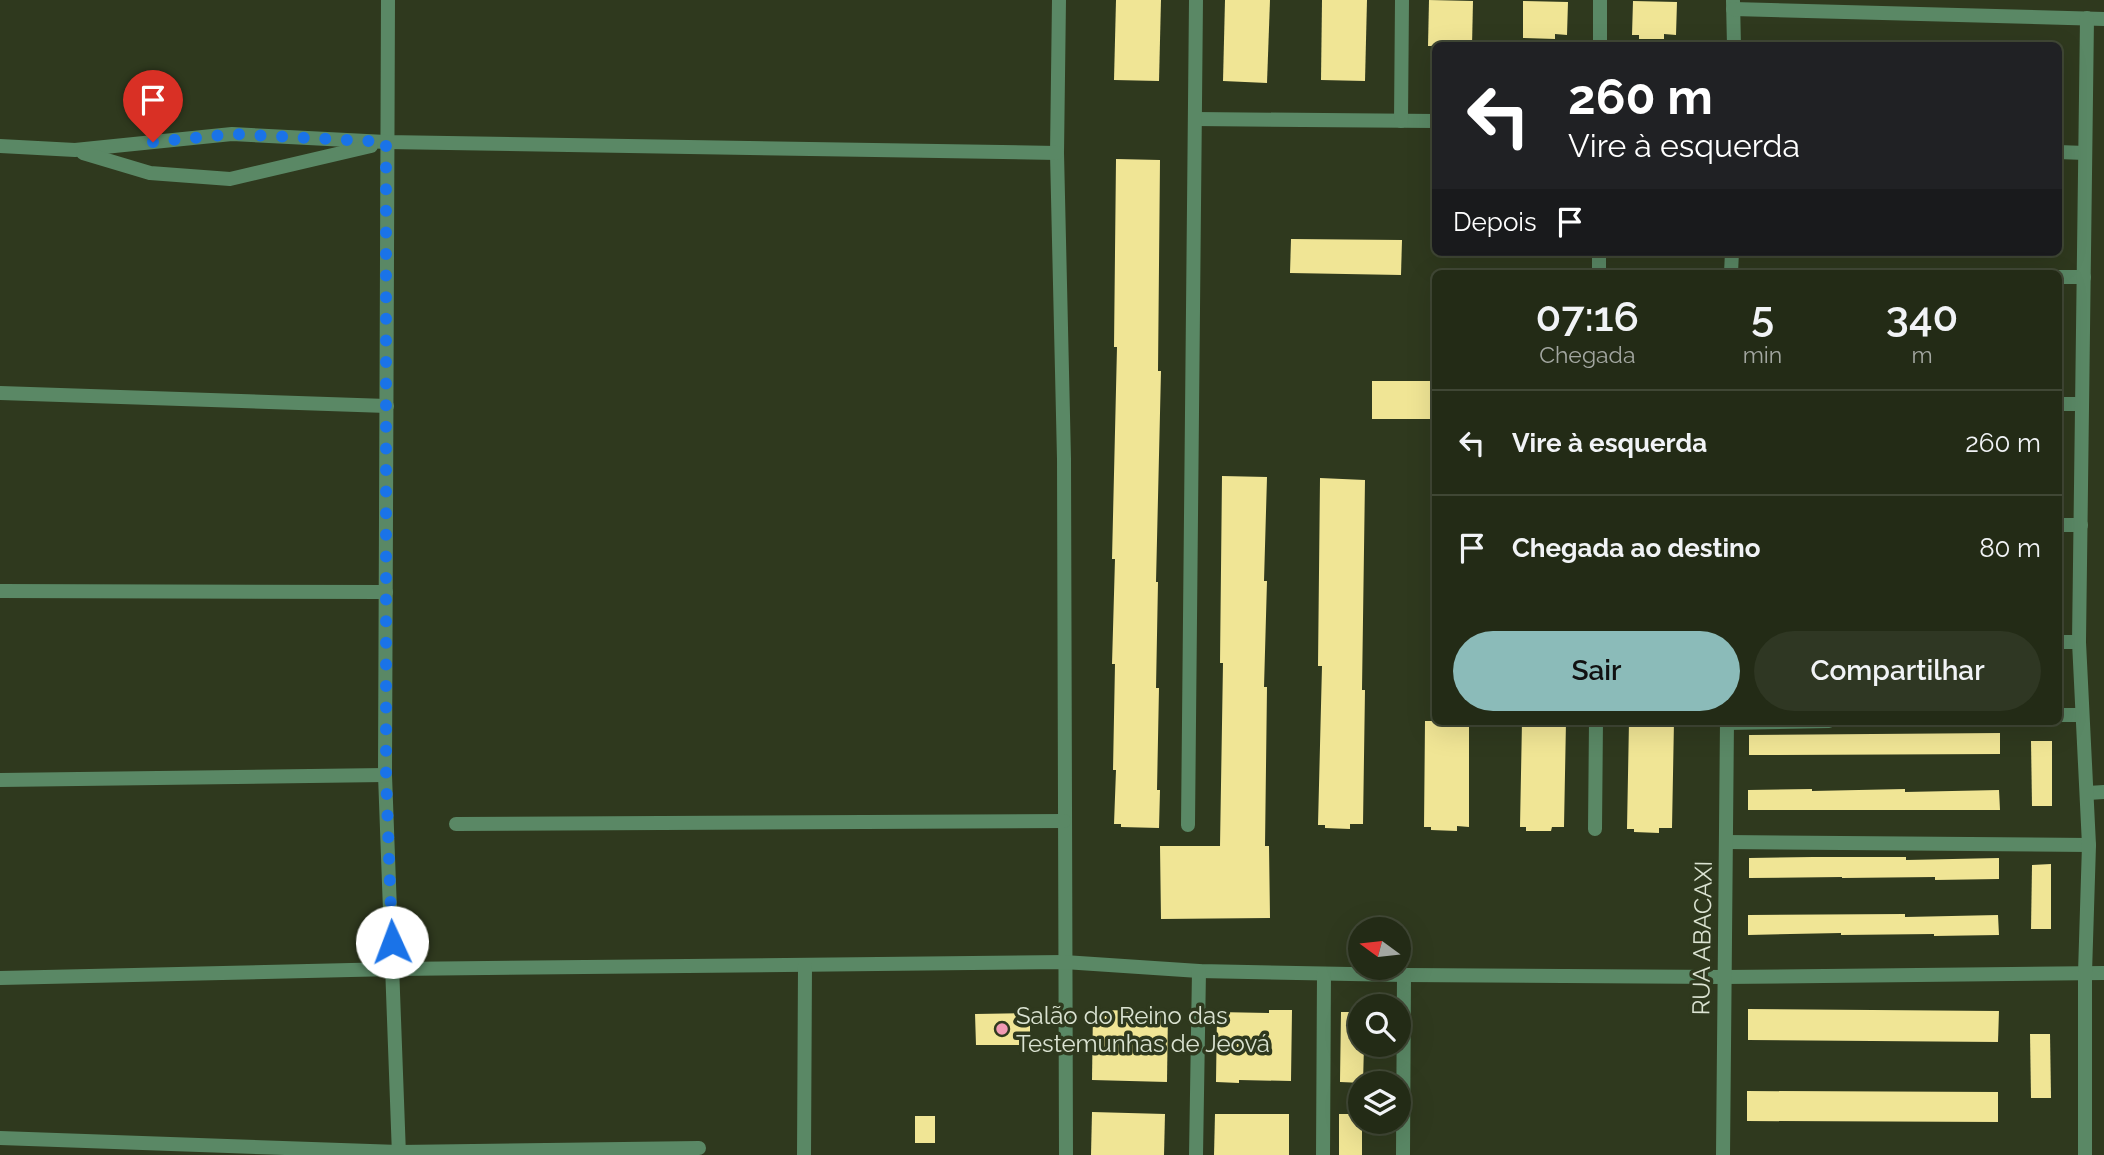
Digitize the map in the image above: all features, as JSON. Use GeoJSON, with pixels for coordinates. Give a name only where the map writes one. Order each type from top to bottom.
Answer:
{"type":"FeatureCollection","features":[{"type":"Feature","properties":{"kind":"street"},"geometry":{"type":"LineString","coordinates":[[388,0],[386,775],[399,1154]]}},
{"type":"Feature","properties":{"kind":"street"},"geometry":{"type":"LineString","coordinates":[[1059,0],[1057,153],[1064,459],[1066,1155]]}},
{"type":"Feature","properties":{"kind":"street"},"geometry":{"type":"LineString","coordinates":[[1188,825],[1196,0]]}},
{"type":"Feature","properties":{"kind":"street"},"geometry":{"type":"LineString","coordinates":[[1401,121],[1402,0]]}},
{"type":"Feature","properties":{"kind":"street"},"geometry":{"type":"LineString","coordinates":[[1600,0],[1600,42]]}},
{"type":"Feature","properties":{"kind":"street"},"geometry":{"type":"LineString","coordinates":[[1734,42],[1733,5],[2104,19]]}},
{"type":"Feature","properties":{"kind":"street"},"geometry":{"type":"LineString","coordinates":[[2085,1155],[2085,973],[2089,845],[2079,642],[2087,18]]}},
{"type":"Feature","properties":{"kind":"street"},"geometry":{"type":"LineString","coordinates":[[1195,119],[1432,121]]}},
{"type":"Feature","properties":{"kind":"street"},"geometry":{"type":"LineString","coordinates":[[0,146],[75,150],[232,134],[386,142],[1057,153]]}},
{"type":"Feature","properties":{"kind":"street"},"geometry":{"type":"LineString","coordinates":[[75,150],[150,173],[230,179],[386,142]]}},
{"type":"Feature","properties":{"kind":"street"},"geometry":{"type":"LineString","coordinates":[[2062,152],[2085,153]]}},
{"type":"Feature","properties":{"kind":"street"},"geometry":{"type":"LineString","coordinates":[[2062,277],[2084,278]]}},
{"type":"Feature","properties":{"kind":"street"},"geometry":{"type":"LineString","coordinates":[[0,393],[387,406]]}},
{"type":"Feature","properties":{"kind":"street"},"geometry":{"type":"LineString","coordinates":[[2062,404],[2081,404]]}},
{"type":"Feature","properties":{"kind":"street"},"geometry":{"type":"LineString","coordinates":[[2062,525],[2081,525]]}},
{"type":"Feature","properties":{"kind":"street"},"geometry":{"type":"LineString","coordinates":[[0,591],[386,592]]}},
{"type":"Feature","properties":{"kind":"street"},"geometry":{"type":"LineString","coordinates":[[2062,642],[2079,642]]}},
{"type":"Feature","properties":{"kind":"street"},"geometry":{"type":"LineString","coordinates":[[2062,715],[2081,715]]}},
{"type":"Feature","properties":{"kind":"street"},"geometry":{"type":"LineString","coordinates":[[1595,829],[1596,725]]}},
{"type":"Feature","properties":{"kind":"street","name":"RUA ABACAXI"},"geometry":{"type":"LineString","coordinates":[[1723,1155],[1727,725]]}},
{"type":"Feature","properties":{"kind":"street"},"geometry":{"type":"LineString","coordinates":[[0,779],[386,775]]}},
{"type":"Feature","properties":{"kind":"street"},"geometry":{"type":"LineString","coordinates":[[2088,793],[2104,792]]}},
{"type":"Feature","properties":{"kind":"street"},"geometry":{"type":"LineString","coordinates":[[456,824],[1064,821]]}},
{"type":"Feature","properties":{"kind":"street"},"geometry":{"type":"LineString","coordinates":[[1726,842],[2089,845]]}},
{"type":"Feature","properties":{"kind":"street"},"geometry":{"type":"LineString","coordinates":[[0,978],[394,969],[1064,962],[1199,971],[1348,974]]}},
{"type":"Feature","properties":{"kind":"street"},"geometry":{"type":"LineString","coordinates":[[804,1155],[805,966]]}},
{"type":"Feature","properties":{"kind":"street"},"geometry":{"type":"LineString","coordinates":[[1196,1155],[1199,971]]}},
{"type":"Feature","properties":{"kind":"street"},"geometry":{"type":"LineString","coordinates":[[1411,975],[1724,977],[2104,973]]}},
{"type":"Feature","properties":{"kind":"street"},"geometry":{"type":"LineString","coordinates":[[1323,1155],[1324,974]]}},
{"type":"Feature","properties":{"kind":"street"},"geometry":{"type":"LineString","coordinates":[[1403,1155],[1404,980]]}},
{"type":"Feature","properties":{"kind":"street"},"geometry":{"type":"LineString","coordinates":[[0,1138],[399,1154],[699,1149]]}},
{"type":"Feature","properties":{"kind":"building"},"geometry":{"type":"Polygon","coordinates":[[[1116,0],[1161,0],[1159,81],[1114,80],[1116,0]]]}},
{"type":"Feature","properties":{"kind":"building"},"geometry":{"type":"Polygon","coordinates":[[[1225,0],[1270,0],[1267,83],[1223,81],[1225,0]]]}},
{"type":"Feature","properties":{"kind":"building"},"geometry":{"type":"Polygon","coordinates":[[[1322,0],[1367,0],[1365,81],[1321,80],[1322,0]]]}},
{"type":"Feature","properties":{"kind":"building"},"geometry":{"type":"Polygon","coordinates":[[[1429,0],[1473,1],[1472,42],[1432,42],[1432,46],[1428,46],[1429,0]]]}},
{"type":"Feature","properties":{"kind":"building"},"geometry":{"type":"Polygon","coordinates":[[[1523,1],[1568,2],[1567,35],[1555,34],[1555,39],[1523,38],[1523,1]]]}},
{"type":"Feature","properties":{"kind":"building"},"geometry":{"type":"Polygon","coordinates":[[[1633,1],[1677,2],[1676,35],[1664,34],[1664,39],[1639,39],[1639,35],[1632,35],[1633,1]]]}},
{"type":"Feature","properties":{"kind":"building"},"geometry":{"type":"Polygon","coordinates":[[[1116,159],[1160,160],[1158,371],[1161,371],[1156,582],[1159,828],[1121,827],[1121,824],[1114,824],[1115,664],[1112,664],[1115,559],[1112,559],[1117,347],[1114,347],[1116,159]]]}},
{"type":"Feature","properties":{"kind":"building"},"geometry":{"type":"Polygon","coordinates":[[[1291,239],[1402,240],[1401,275],[1290,273],[1291,239]]]}},
{"type":"Feature","properties":{"kind":"building"},"geometry":{"type":"Polygon","coordinates":[[[1372,381],[1432,381],[1432,419],[1372,419],[1372,381]]]}},
{"type":"Feature","properties":{"kind":"building"},"geometry":{"type":"Polygon","coordinates":[[[1222,476],[1267,477],[1264,581],[1267,581],[1264,687],[1267,687],[1265,846],[1269,846],[1270,918],[1161,919],[1160,846],[1220,846],[1222,476]]]}},
{"type":"Feature","properties":{"kind":"building"},"geometry":{"type":"Polygon","coordinates":[[[1320,478],[1365,480],[1363,824],[1350,824],[1350,829],[1325,828],[1325,825],[1318,825],[1322,666],[1318,666],[1320,478]]]}},
{"type":"Feature","properties":{"kind":"building"},"geometry":{"type":"Polygon","coordinates":[[[1425,721],[1432,721],[1432,725],[1469,725],[1469,827],[1457,826],[1457,831],[1431,830],[1431,827],[1424,827],[1425,721]]]}},
{"type":"Feature","properties":{"kind":"building"},"geometry":{"type":"Polygon","coordinates":[[[1522,725],[1566,725],[1564,827],[1552,827],[1551,831],[1526,831],[1526,827],[1520,827],[1522,725]]]}},
{"type":"Feature","properties":{"kind":"building"},"geometry":{"type":"Polygon","coordinates":[[[1629,725],[1674,725],[1672,828],[1659,828],[1659,833],[1634,832],[1634,829],[1627,829],[1629,725]]]}},
{"type":"Feature","properties":{"kind":"building"},"geometry":{"type":"Polygon","coordinates":[[[2000,733],[2000,754],[1749,755],[1749,735],[2000,733]]]}},
{"type":"Feature","properties":{"kind":"building"},"geometry":{"type":"Polygon","coordinates":[[[2031,741],[2052,741],[2052,806],[2032,806],[2031,741]]]}},
{"type":"Feature","properties":{"kind":"building"},"geometry":{"type":"Polygon","coordinates":[[[1905,789],[1905,792],[1999,790],[2000,810],[1748,810],[1748,790],[1905,789]]]}},
{"type":"Feature","properties":{"kind":"building"},"geometry":{"type":"Polygon","coordinates":[[[1906,857],[1906,860],[1999,858],[1999,879],[1749,878],[1749,858],[1906,857]]]}},
{"type":"Feature","properties":{"kind":"building"},"geometry":{"type":"Polygon","coordinates":[[[2051,864],[2051,929],[2031,929],[2032,865],[2051,864]]]}},
{"type":"Feature","properties":{"kind":"building"},"geometry":{"type":"Polygon","coordinates":[[[1905,914],[1905,917],[1998,915],[1999,935],[1748,935],[1748,915],[1905,914]]]}},
{"type":"Feature","properties":{"kind":"building"},"geometry":{"type":"Polygon","coordinates":[[[1748,1009],[1999,1011],[1998,1042],[1748,1040],[1748,1009]]]}},
{"type":"Feature","properties":{"kind":"building"},"geometry":{"type":"Polygon","coordinates":[[[1093,1010],[1168,1011],[1167,1082],[1092,1080],[1093,1010]]]}},
{"type":"Feature","properties":{"kind":"building"},"geometry":{"type":"Polygon","coordinates":[[[1269,1010],[1292,1010],[1291,1081],[1216,1082],[1217,1012],[1269,1013],[1269,1010]]]}},
{"type":"Feature","properties":{"kind":"building"},"geometry":{"type":"Polygon","coordinates":[[[1341,1012],[1348,1012],[1348,1057],[1364,1057],[1363,1071],[1348,1071],[1348,1082],[1340,1082],[1341,1012]]]}},
{"type":"Feature","properties":{"kind":"building"},"geometry":{"type":"Polygon","coordinates":[[[1030,1013],[1030,1045],[976,1045],[975,1014],[1030,1013]]]}},
{"type":"Feature","properties":{"kind":"building"},"geometry":{"type":"Polygon","coordinates":[[[2030,1034],[2050,1034],[2051,1098],[2031,1098],[2030,1034]]]}},
{"type":"Feature","properties":{"kind":"building"},"geometry":{"type":"Polygon","coordinates":[[[1747,1091],[1998,1092],[1998,1122],[1747,1121],[1747,1091]]]}},
{"type":"Feature","properties":{"kind":"building"},"geometry":{"type":"Polygon","coordinates":[[[1092,1112],[1165,1114],[1164,1155],[1091,1155],[1092,1112]]]}},
{"type":"Feature","properties":{"kind":"building"},"geometry":{"type":"Polygon","coordinates":[[[1215,1114],[1289,1114],[1289,1155],[1214,1155],[1215,1114]]]}},
{"type":"Feature","properties":{"kind":"building"},"geometry":{"type":"Polygon","coordinates":[[[1339,1114],[1348,1114],[1348,1134],[1362,1134],[1362,1155],[1339,1155],[1339,1114]]]}},
{"type":"Feature","properties":{"kind":"building"},"geometry":{"type":"Polygon","coordinates":[[[915,1116],[935,1116],[935,1143],[915,1143],[915,1116]]]}},
{"type":"Feature","properties":{"kind":"place","name":"Salão do Reino das Testemunhas de Jeová"},"geometry":{"type":"Point","coordinates":[1002,1029]}},
{"type":"Feature","properties":{"kind":"route"},"geometry":{"type":"LineString","coordinates":[[153,142],[232,134],[386,142],[386,775],[392,942]]}}]}
